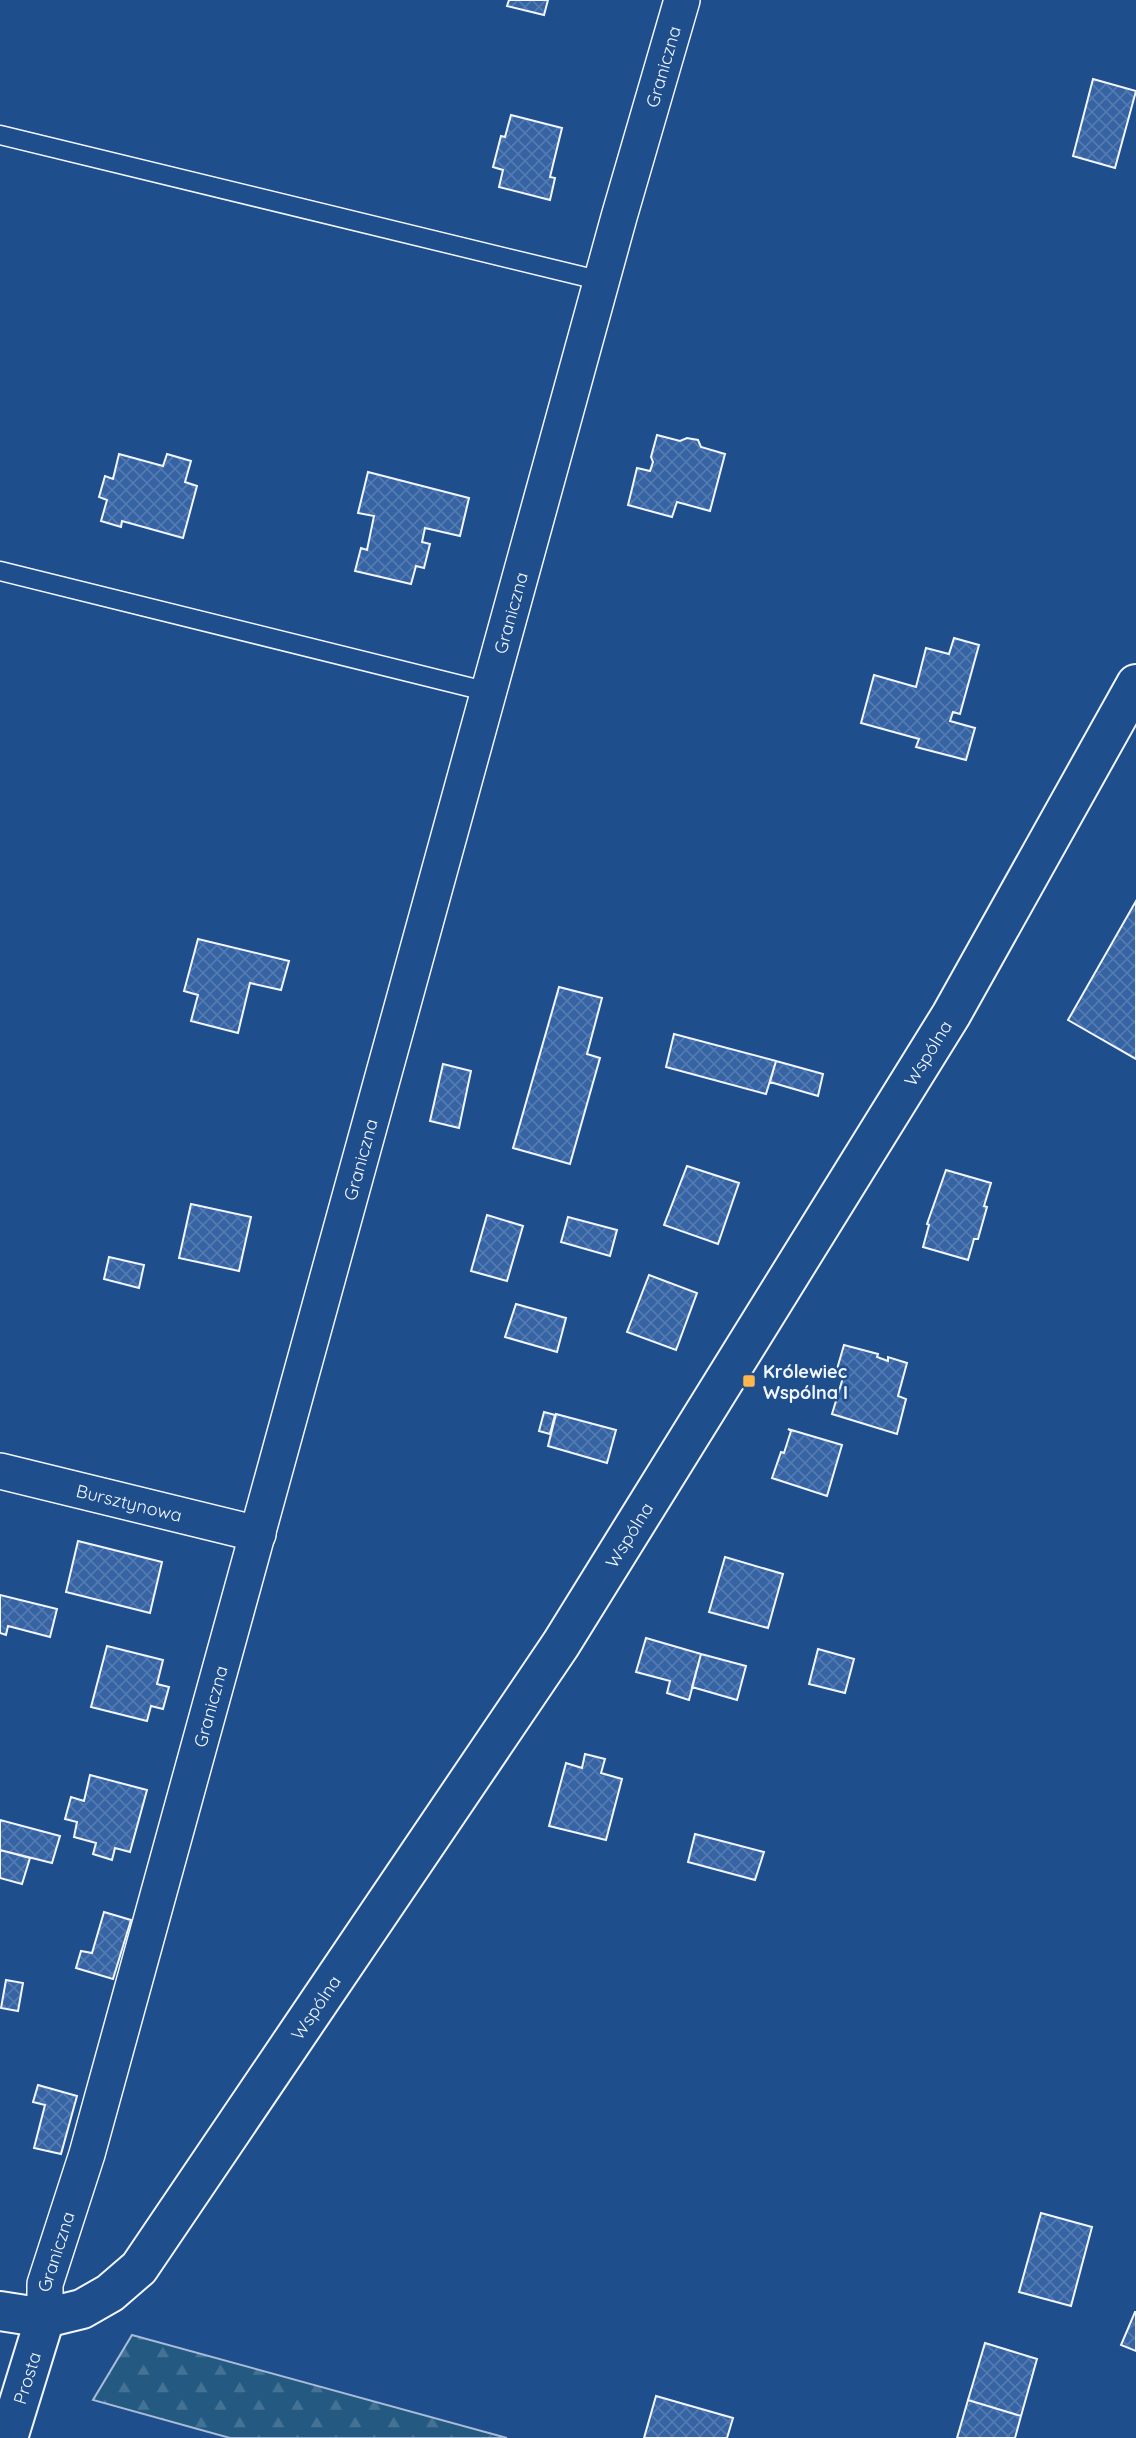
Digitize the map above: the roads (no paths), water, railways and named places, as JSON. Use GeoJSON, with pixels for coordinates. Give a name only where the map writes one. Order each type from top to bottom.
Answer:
{"type":"FeatureCollection","features":[{"type":"Feature","properties":{"kind":"street","name":"Graniczna"},"geometry":{"type":"LineString","coordinates":[[45,2318],[44,2284],[87,2154],[602,281],[682,0]]}},
{"type":"Feature","properties":{"kind":"street","name":"Wspólna"},"geometry":{"type":"LineString","coordinates":[[45,2318],[82,2309],[110,2294],[139,2268],[553,1656],[951,1015],[1136,684]]}},
{"type":"Feature","properties":{"kind":"street","name":"Bursztynowa"},"geometry":{"type":"LineString","coordinates":[[0,1471],[258,1534]]}},
{"type":"Feature","properties":{"kind":"street"},"geometry":{"type":"LineString","coordinates":[[0,2311],[45,2318]]}},
{"type":"Feature","properties":{"kind":"street","name":"Prosta"},"geometry":{"type":"LineString","coordinates":[[8,2438],[45,2318]]}},
{"type":"Feature","properties":{"kind":"lane"},"geometry":{"type":"LineString","coordinates":[[0,135],[602,281]]}},
{"type":"Feature","properties":{"kind":"lane"},"geometry":{"type":"LineString","coordinates":[[0,571],[489,692]]}},
{"type":"Feature","properties":{"kind":"place","name":"Królewiec Wspólna I"},"geometry":{"type":"Point","coordinates":[749,1381]}}]}
